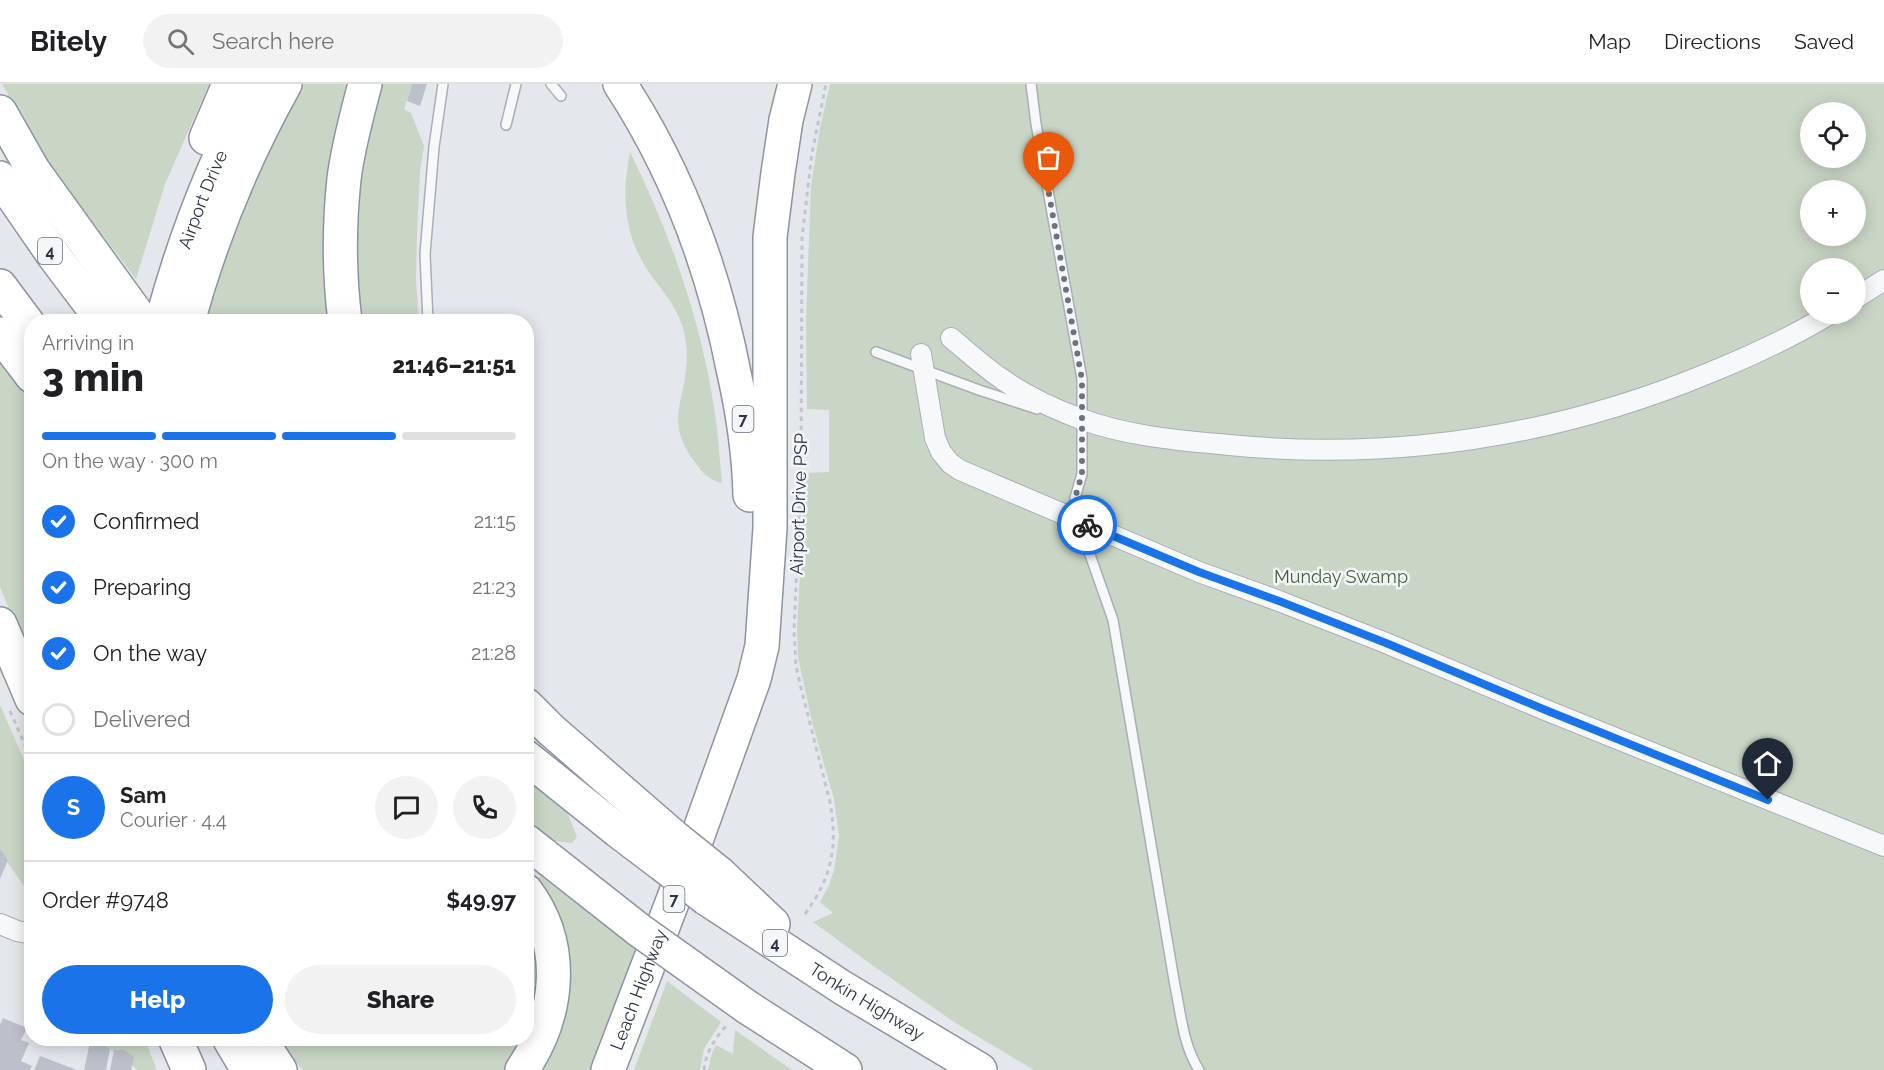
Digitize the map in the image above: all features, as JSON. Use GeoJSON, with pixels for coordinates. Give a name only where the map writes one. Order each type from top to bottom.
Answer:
{"type":"FeatureCollection","features":[{"type":"Feature","properties":{"kind":"highway"},"geometry":{"type":"LineString","coordinates":[[171,312],[171,238],[212,123],[229,84]]}},
{"type":"Feature","properties":{"kind":"highway","name":"Airport Drive"},"geometry":{"type":"LineString","coordinates":[[171,312],[183,251],[205,192],[256,84]]}},
{"type":"Feature","properties":{"kind":"highway"},"geometry":{"type":"LineString","coordinates":[[171,312],[201,276],[229,198],[285,84]]}},
{"type":"Feature","properties":{"kind":"highway"},"geometry":{"type":"LineString","coordinates":[[344,314],[341,292],[340,238],[345,177],[352,135],[365,84]]}},
{"type":"Feature","properties":{"kind":"highway","name":"7"},"geometry":{"type":"LineString","coordinates":[[620,84],[653,141],[679,194],[711,280],[727,336],[747,444],[751,537],[745,642],[737,693],[719,775]]}},
{"type":"Feature","properties":{"kind":"highway"},"geometry":{"type":"LineString","coordinates":[[719,775],[754,679],[762,646],[770,528],[770,237],[786,120],[795,84]]}},
{"type":"Feature","properties":{"kind":"highway"},"geometry":{"type":"LineString","coordinates":[[0,112],[33,170],[137,314]]}},
{"type":"Feature","properties":{"kind":"highway","name":"4"},"geometry":{"type":"LineString","coordinates":[[0,178],[98,314]]}},
{"type":"Feature","properties":{"kind":"highway"},"geometry":{"type":"LineString","coordinates":[[0,286],[24,318]]}},
{"type":"Feature","properties":{"kind":"highway"},"geometry":{"type":"LineString","coordinates":[[0,334],[24,366]]}},
{"type":"Feature","properties":{"kind":"highway"},"geometry":{"type":"LineString","coordinates":[[0,624],[20,703]]}},
{"type":"Feature","properties":{"kind":"highway"},"geometry":{"type":"LineString","coordinates":[[534,713],[668,851]]}},
{"type":"Feature","properties":{"kind":"highway"},"geometry":{"type":"LineString","coordinates":[[534,751],[618,831]]}},
{"type":"Feature","properties":{"kind":"highway","name":"Tonkin Highway"},"geometry":{"type":"LineString","coordinates":[[534,763],[618,831],[668,851],[843,988],[980,1070]]}},
{"type":"Feature","properties":{"kind":"highway","name":"Leach Highway"},"geometry":{"type":"LineString","coordinates":[[608,1070],[719,775]]}},
{"type":"Feature","properties":{"kind":"highway"},"geometry":{"type":"LineString","coordinates":[[534,847],[639,930],[736,1016],[845,1070]]}},
{"type":"Feature","properties":{"kind":"highway"},"geometry":{"type":"LineString","coordinates":[[522,1070],[542,1036],[552,1003],[554,984],[549,938],[534,903]]}},
{"type":"Feature","properties":{"kind":"highway"},"geometry":{"type":"LineString","coordinates":[[178,1046],[189,1070]]}},
{"type":"Feature","properties":{"kind":"highway"},"geometry":{"type":"LineString","coordinates":[[201,1046],[209,1070]]}},
{"type":"Feature","properties":{"kind":"highway"},"geometry":{"type":"LineString","coordinates":[[234,1046],[248,1070]]}},
{"type":"Feature","properties":{"kind":"highway"},"geometry":{"type":"LineString","coordinates":[[264,1046],[280,1070]]}},
{"type":"Feature","properties":{"kind":"street"},"geometry":{"type":"LineString","coordinates":[[1866,292],[1884,280]]}},
{"type":"Feature","properties":{"kind":"street"},"geometry":{"type":"LineString","coordinates":[[951,338],[1002,379],[1038,400],[1082,420],[1128,431],[1193,442],[1253,448],[1311,450],[1390,448],[1496,436],[1557,423],[1613,408],[1681,385],[1747,358],[1813,324]]}},
{"type":"Feature","properties":{"kind":"street"},"geometry":{"type":"LineString","coordinates":[[923,362],[935,438],[941,452],[960,470],[1199,572],[1386,643],[1543,709],[1884,846]]}},
{"type":"Feature","properties":{"kind":"street"},"geometry":{"type":"LineString","coordinates":[[0,924],[24,932]]}},
{"type":"Feature","properties":{"kind":"lane"},"geometry":{"type":"LineString","coordinates":[[428,314],[425,254],[434,147],[443,84]]}},
{"type":"Feature","properties":{"kind":"lane"},"geometry":{"type":"LineString","coordinates":[[506,125],[516,84]]}},
{"type":"Feature","properties":{"kind":"lane"},"geometry":{"type":"LineString","coordinates":[[552,84],[561,96]]}},
{"type":"Feature","properties":{"kind":"lane"},"geometry":{"type":"LineString","coordinates":[[1031,84],[1036,124],[1082,380],[1082,474],[1075,498],[1078,521],[1113,620],[1175,986],[1187,1043],[1193,1061],[1199,1070]]}},
{"type":"Feature","properties":{"kind":"lane"},"geometry":{"type":"LineString","coordinates":[[876,352],[923,362],[1030,407],[1082,420]]}},
{"type":"Feature","properties":{"kind":"path","name":"Airport Drive PSP"},"geometry":{"type":"LineString","coordinates":[[805,914],[820,893],[830,867],[834,838],[834,821],[830,802],[796,666],[794,631],[801,472],[802,238],[812,153],[826,84]]}},
{"type":"Feature","properties":{"kind":"path"},"geometry":{"type":"LineString","coordinates":[[20,703],[24,722]]}},
{"type":"Feature","properties":{"kind":"path"},"geometry":{"type":"LineString","coordinates":[[704,1070],[707,1053],[715,1038],[736,1016]]}},
{"type":"Feature","properties":{"kind":"green space"},"geometry":{"type":"Polygon","coordinates":[[[2,84],[209,84],[165,184],[136,279],[85,212],[76,206],[2,84]]]}},
{"type":"Feature","properties":{"kind":"green space"},"geometry":{"type":"Polygon","coordinates":[[[300,84],[354,84],[334,314],[204,314],[244,199],[300,84]]]}},
{"type":"Feature","properties":{"kind":"green space"},"geometry":{"type":"Polygon","coordinates":[[[378,84],[412,84],[404,109],[411,113],[424,146],[420,171],[417,232],[416,280],[418,314],[358,314],[356,213],[378,84]]]}},
{"type":"Feature","properties":{"kind":"green space","name":"Munday Swamp"},"geometry":{"type":"Polygon","coordinates":[[[830,84],[1884,84],[1884,1070],[1034,1070],[957,1024],[813,922],[833,913],[820,902],[834,870],[839,836],[834,799],[812,722],[798,657],[797,627],[806,473],[829,472],[829,410],[807,409],[806,321],[811,186],[830,84]]]}},
{"type":"Feature","properties":{"kind":"green space"},"geometry":{"type":"Polygon","coordinates":[[[630,152],[660,218],[696,321],[712,392],[722,483],[709,478],[703,472],[688,452],[681,436],[678,414],[686,368],[685,339],[676,311],[643,263],[631,233],[626,202],[630,152]]]}},
{"type":"Feature","properties":{"kind":"green space"},"geometry":{"type":"Polygon","coordinates":[[[0,358],[24,390],[24,647],[0,587],[0,358]]]}},
{"type":"Feature","properties":{"kind":"green space"},"geometry":{"type":"Polygon","coordinates":[[[0,705],[24,760],[24,886],[0,852],[0,705]]]}},
{"type":"Feature","properties":{"kind":"green space"},"geometry":{"type":"Polygon","coordinates":[[[534,785],[567,812],[577,837],[572,843],[546,840],[534,829],[534,785]]]}},
{"type":"Feature","properties":{"kind":"green space"},"geometry":{"type":"Polygon","coordinates":[[[541,876],[640,953],[591,1070],[542,1070],[562,1030],[571,979],[568,944],[563,927],[556,912],[535,882],[541,876]]]}},
{"type":"Feature","properties":{"kind":"green space"},"geometry":{"type":"Polygon","coordinates":[[[534,923],[543,949],[545,971],[540,1014],[534,1031],[534,923]]]}},
{"type":"Feature","properties":{"kind":"green space"},"geometry":{"type":"Polygon","coordinates":[[[667,981],[721,1022],[704,1049],[700,1070],[634,1070],[667,981]]]}},
{"type":"Feature","properties":{"kind":"green space"},"geometry":{"type":"Polygon","coordinates":[[[735,1030],[792,1070],[708,1070],[716,1045],[733,1054],[735,1030]]]}},
{"type":"Feature","properties":{"kind":"green space"},"geometry":{"type":"Polygon","coordinates":[[[106,1046],[147,1046],[157,1070],[138,1070],[106,1046]]]}},
{"type":"Feature","properties":{"kind":"green space"},"geometry":{"type":"Polygon","coordinates":[[[283,1046],[527,1046],[510,1070],[303,1070],[283,1046]]]}},
{"type":"Feature","properties":{"kind":"building"},"geometry":{"type":"Polygon","coordinates":[[[412,84],[427,84],[420,106],[407,101],[412,84]]]}},
{"type":"Feature","properties":{"kind":"building"},"geometry":{"type":"Polygon","coordinates":[[[0,849],[8,860],[0,879],[0,849]]]}},
{"type":"Feature","properties":{"kind":"building"},"geometry":{"type":"Polygon","coordinates":[[[3,1018],[24,1027],[21,1040],[24,1041],[24,1046],[28,1046],[21,1061],[32,1066],[30,1070],[0,1070],[0,1025],[3,1018]]]}},
{"type":"Feature","properties":{"kind":"building"},"geometry":{"type":"Polygon","coordinates":[[[89,1046],[106,1046],[110,1049],[106,1070],[84,1070],[89,1046]]]}},
{"type":"Feature","properties":{"kind":"building"},"geometry":{"type":"Polygon","coordinates":[[[114,1050],[124,1050],[134,1057],[131,1070],[110,1070],[114,1050]]]}},
{"type":"Feature","properties":{"kind":"building"},"geometry":{"type":"Polygon","coordinates":[[[40,1056],[77,1070],[34,1070],[40,1056]]]}},
{"type":"Feature","properties":{"kind":"way so far"},"geometry":{"type":"LineString","coordinates":[[1049,194],[1082,380],[1082,474],[1075,505],[1078,521],[1087,525]]}},
{"type":"Feature","properties":{"kind":"route"},"geometry":{"type":"LineString","coordinates":[[1087,525],[1199,572],[1386,643],[1768,800]]}}]}
